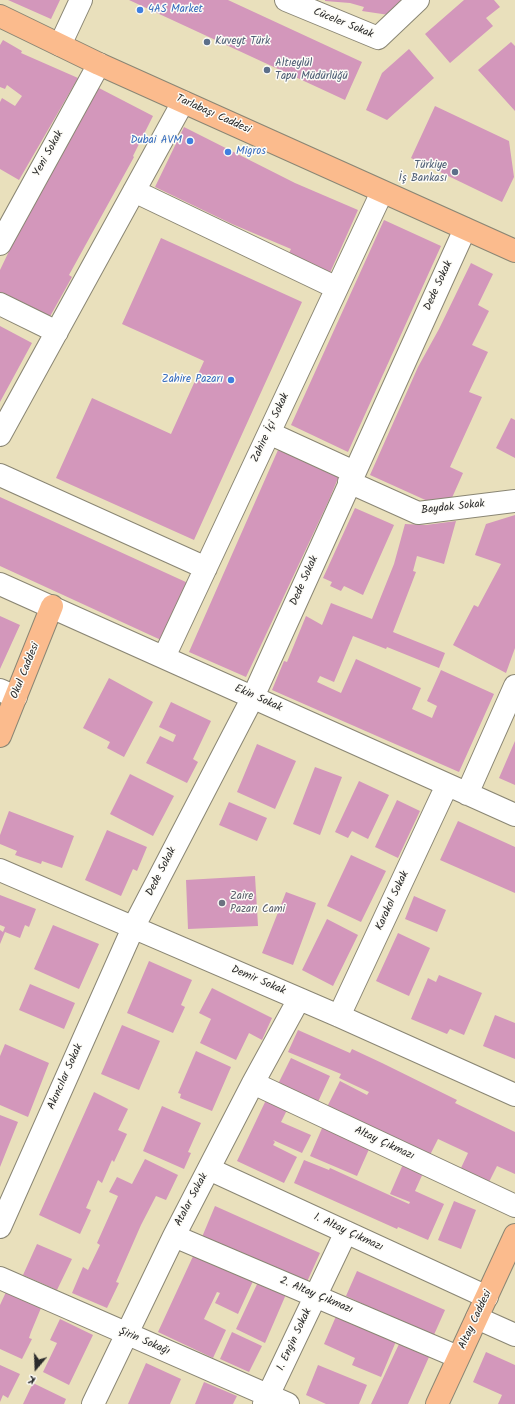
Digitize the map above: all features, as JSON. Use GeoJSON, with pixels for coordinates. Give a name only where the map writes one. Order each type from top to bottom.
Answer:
{"type":"FeatureCollection","features":[{"type":"Feature","properties":{"kind":"main road","name":"Tarlabaşı Caddesi"},"geometry":{"type":"LineString","coordinates":[[0,16],[99,64],[515,251]]}},
{"type":"Feature","properties":{"kind":"main road","name":"Okul Caddesi"},"geometry":{"type":"LineString","coordinates":[[0,736],[8,693],[52,606]]}},
{"type":"Feature","properties":{"kind":"main road","name":"Altay Caddesi"},"geometry":{"type":"LineString","coordinates":[[437,1404],[515,1235]]}},
{"type":"Feature","properties":{"kind":"street"},"geometry":{"type":"LineString","coordinates":[[60,45],[81,0]]}},
{"type":"Feature","properties":{"kind":"street","name":"Cüceler Sokak"},"geometry":{"type":"LineString","coordinates":[[286,0],[378,38],[418,0]]}},
{"type":"Feature","properties":{"kind":"street","name":"Yeni Sokak"},"geometry":{"type":"LineString","coordinates":[[0,244],[99,64]]}},
{"type":"Feature","properties":{"kind":"street"},"geometry":{"type":"LineString","coordinates":[[0,435],[183,102]]}},
{"type":"Feature","properties":{"kind":"street"},"geometry":{"type":"LineString","coordinates":[[134,191],[337,288]]}},
{"type":"Feature","properties":{"kind":"street","name":"Zahire İçi Sokak"},"geometry":{"type":"LineString","coordinates":[[164,657],[382,192]]}},
{"type":"Feature","properties":{"kind":"street","name":"Dede Sokak"},"geometry":{"type":"LineString","coordinates":[[133,928],[253,697],[465,229]]}},
{"type":"Feature","properties":{"kind":"street"},"geometry":{"type":"LineString","coordinates":[[0,304],[57,332]]}},
{"type":"Feature","properties":{"kind":"street","name":"Baydak Sokak"},"geometry":{"type":"LineString","coordinates":[[269,433],[418,513],[515,501]]}},
{"type":"Feature","properties":{"kind":"street"},"geometry":{"type":"LineString","coordinates":[[0,475],[206,568]]}},
{"type":"Feature","properties":{"kind":"street","name":"Ekin Sokak"},"geometry":{"type":"LineString","coordinates":[[0,584],[52,606],[515,815]]}},
{"type":"Feature","properties":{"kind":"street"},"geometry":{"type":"LineString","coordinates":[[467,794],[515,686]]}},
{"type":"Feature","properties":{"kind":"street","name":"Karakol Sokak"},"geometry":{"type":"LineString","coordinates":[[339,1016],[447,785]]}},
{"type":"Feature","properties":{"kind":"street","name":"Demir Sokak"},"geometry":{"type":"LineString","coordinates":[[0,870],[339,1016],[515,1095]]}},
{"type":"Feature","properties":{"kind":"street","name":"Akıncılar Sokak"},"geometry":{"type":"LineString","coordinates":[[0,1227],[133,928]]}},
{"type":"Feature","properties":{"kind":"street","name":"Atalar Sokak"},"geometry":{"type":"LineString","coordinates":[[93,1404],[174,1236],[253,1083],[299,999]]}},
{"type":"Feature","properties":{"kind":"street","name":"Altay Çıkmazı"},"geometry":{"type":"LineString","coordinates":[[253,1083],[515,1206]]}},
{"type":"Feature","properties":{"kind":"street","name":"1. Altay Çıkmazı"},"geometry":{"type":"LineString","coordinates":[[209,1169],[487,1297]]}},
{"type":"Feature","properties":{"kind":"street","name":"1. Engin Sokak"},"geometry":{"type":"LineString","coordinates":[[274,1401],[316,1296],[346,1232]]}},
{"type":"Feature","properties":{"kind":"street","name":"2. Altay Çıkmazı"},"geometry":{"type":"LineString","coordinates":[[174,1236],[458,1358]]}},
{"type":"Feature","properties":{"kind":"street","name":"Şirin Sokağı"},"geometry":{"type":"LineString","coordinates":[[0,1278],[274,1401]]}},
{"type":"Feature","properties":{"kind":"street"},"geometry":{"type":"LineString","coordinates":[[477,1318],[515,1335]]}},
{"type":"Feature","properties":{"kind":"building"},"geometry":{"type":"Polygon","coordinates":[[[8,0],[60,0],[51,19],[8,0]]]}},
{"type":"Feature","properties":{"kind":"building"},"geometry":{"type":"Polygon","coordinates":[[[129,0],[228,0],[362,62],[345,100],[129,0]]]}},
{"type":"Feature","properties":{"kind":"building"},"geometry":{"type":"Polygon","coordinates":[[[325,0],[409,0],[389,15],[362,11],[364,7],[350,3],[325,0]]]}},
{"type":"Feature","properties":{"kind":"building"},"geometry":{"type":"Polygon","coordinates":[[[464,0],[494,0],[500,7],[486,18],[493,26],[450,63],[425,34],[464,0]]]}},
{"type":"Feature","properties":{"kind":"building"},"geometry":{"type":"Polygon","coordinates":[[[3,40],[22,51],[21,53],[78,78],[19,180],[0,169],[0,102],[2,98],[15,106],[22,96],[7,85],[5,89],[0,87],[0,45],[3,40]]]}},
{"type":"Feature","properties":{"kind":"building"},"geometry":{"type":"Polygon","coordinates":[[[511,42],[515,46],[515,111],[478,70],[511,42]]]}},
{"type":"Feature","properties":{"kind":"building"},"geometry":{"type":"Polygon","coordinates":[[[409,49],[434,78],[387,120],[366,110],[382,73],[409,49]]]}},
{"type":"Feature","properties":{"kind":"building"},"geometry":{"type":"Polygon","coordinates":[[[97,87],[153,116],[133,156],[134,157],[69,275],[72,277],[48,320],[0,295],[0,270],[97,87]]]}},
{"type":"Feature","properties":{"kind":"building"},"geometry":{"type":"Polygon","coordinates":[[[435,106],[509,141],[514,177],[502,202],[411,158],[435,106]]]}},
{"type":"Feature","properties":{"kind":"building"},"geometry":{"type":"Polygon","coordinates":[[[184,127],[295,183],[358,210],[329,275],[288,255],[291,249],[232,224],[155,187],[184,127]]]}},
{"type":"Feature","properties":{"kind":"building"},"geometry":{"type":"Polygon","coordinates":[[[384,220],[441,246],[348,452],[291,425],[384,220]]]}},
{"type":"Feature","properties":{"kind":"building","name":"Zahire Pazarı"},"geometry":{"type":"Polygon","coordinates":[[[161,238],[302,302],[194,540],[56,478],[92,398],[171,434],[204,361],[122,324],[161,238]]]}},
{"type":"Feature","properties":{"kind":"building"},"geometry":{"type":"Polygon","coordinates":[[[471,263],[493,274],[478,305],[489,311],[472,345],[488,352],[469,392],[482,397],[450,467],[463,473],[451,500],[432,503],[370,475],[418,367],[439,329],[471,263]]]}},
{"type":"Feature","properties":{"kind":"building"},"geometry":{"type":"Polygon","coordinates":[[[0,326],[32,343],[0,402],[0,326]]]}},
{"type":"Feature","properties":{"kind":"building"},"geometry":{"type":"Polygon","coordinates":[[[511,418],[515,420],[515,458],[496,448],[511,418]]]}},
{"type":"Feature","properties":{"kind":"building"},"geometry":{"type":"Polygon","coordinates":[[[278,450],[339,476],[246,677],[189,652],[278,450]]]}},
{"type":"Feature","properties":{"kind":"building"},"geometry":{"type":"Polygon","coordinates":[[[0,497],[188,583],[161,640],[0,566],[0,497]]]}},
{"type":"Feature","properties":{"kind":"building"},"geometry":{"type":"Polygon","coordinates":[[[355,508],[394,525],[363,595],[344,586],[341,591],[330,586],[332,582],[323,578],[355,508]]]}},
{"type":"Feature","properties":{"kind":"building"},"geometry":{"type":"Polygon","coordinates":[[[515,515],[515,648],[506,673],[453,645],[474,605],[478,607],[501,564],[475,555],[486,524],[515,515]]]}},
{"type":"Feature","properties":{"kind":"building"},"geometry":{"type":"Polygon","coordinates":[[[456,521],[444,564],[417,556],[413,571],[416,572],[393,632],[445,653],[439,668],[387,647],[386,649],[353,636],[334,682],[320,676],[317,682],[341,693],[356,659],[421,688],[412,709],[432,718],[437,706],[427,701],[441,670],[494,694],[459,772],[272,690],[284,661],[287,662],[306,616],[322,625],[331,603],[372,619],[394,564],[405,524],[426,525],[456,521]]]}},
{"type":"Feature","properties":{"kind":"building"},"geometry":{"type":"Polygon","coordinates":[[[0,616],[20,625],[0,669],[0,616]]]}},
{"type":"Feature","properties":{"kind":"building"},"geometry":{"type":"Polygon","coordinates":[[[109,678],[153,702],[124,757],[107,748],[110,742],[83,728],[109,678]]]}},
{"type":"Feature","properties":{"kind":"building"},"geometry":{"type":"Polygon","coordinates":[[[171,702],[211,721],[193,759],[198,762],[187,783],[146,763],[160,736],[173,742],[176,735],[159,727],[171,702]]]}},
{"type":"Feature","properties":{"kind":"building"},"geometry":{"type":"Polygon","coordinates":[[[515,741],[515,785],[499,778],[515,741]]]}},
{"type":"Feature","properties":{"kind":"building"},"geometry":{"type":"Polygon","coordinates":[[[257,744],[296,761],[275,809],[237,792],[257,744]]]}},
{"type":"Feature","properties":{"kind":"building"},"geometry":{"type":"Polygon","coordinates":[[[315,767],[342,777],[320,835],[293,824],[315,767]]]}},
{"type":"Feature","properties":{"kind":"building"},"geometry":{"type":"Polygon","coordinates":[[[130,774],[174,796],[153,836],[110,814],[130,774]]]}},
{"type":"Feature","properties":{"kind":"building"},"geometry":{"type":"Polygon","coordinates":[[[359,781],[389,795],[368,839],[352,831],[348,838],[335,832],[359,781]]]}},
{"type":"Feature","properties":{"kind":"building"},"geometry":{"type":"Polygon","coordinates":[[[397,800],[420,811],[398,858],[375,847],[397,800]]]}},
{"type":"Feature","properties":{"kind":"building"},"geometry":{"type":"Polygon","coordinates":[[[229,802],[267,818],[257,841],[219,825],[229,802]]]}},
{"type":"Feature","properties":{"kind":"building"},"geometry":{"type":"Polygon","coordinates":[[[9,811],[74,836],[62,868],[42,861],[41,864],[15,855],[17,851],[0,844],[0,835],[9,811]]]}},
{"type":"Feature","properties":{"kind":"building"},"geometry":{"type":"Polygon","coordinates":[[[458,821],[515,847],[515,893],[440,860],[458,821]]]}},
{"type":"Feature","properties":{"kind":"building"},"geometry":{"type":"Polygon","coordinates":[[[107,830],[147,847],[137,871],[133,869],[121,896],[85,880],[107,830]]]}},
{"type":"Feature","properties":{"kind":"building"},"geometry":{"type":"Polygon","coordinates":[[[351,855],[386,871],[361,922],[327,906],[351,855]]]}},
{"type":"Feature","properties":{"kind":"building","name":"Zaire Pazarı Cami"},"geometry":{"type":"Polygon","coordinates":[[[255,876],[258,926],[188,929],[186,880],[255,876]]]}},
{"type":"Feature","properties":{"kind":"building"},"geometry":{"type":"Polygon","coordinates":[[[286,892],[316,903],[293,965],[262,953],[286,892]]]}},
{"type":"Feature","properties":{"kind":"building"},"geometry":{"type":"Polygon","coordinates":[[[0,895],[36,909],[29,927],[25,925],[20,938],[5,932],[0,944],[0,930],[3,932],[5,927],[0,925],[0,895]]]}},
{"type":"Feature","properties":{"kind":"building"},"geometry":{"type":"Polygon","coordinates":[[[414,896],[446,910],[437,932],[405,919],[414,896]]]}},
{"type":"Feature","properties":{"kind":"building"},"geometry":{"type":"Polygon","coordinates":[[[327,919],[358,935],[333,986],[302,970],[327,919]]]}},
{"type":"Feature","properties":{"kind":"building"},"geometry":{"type":"Polygon","coordinates":[[[53,925],[99,944],[79,989],[34,969],[53,925]]]}},
{"type":"Feature","properties":{"kind":"building"},"geometry":{"type":"Polygon","coordinates":[[[398,933],[430,948],[409,996],[376,981],[398,933]]]}},
{"type":"Feature","properties":{"kind":"building"},"geometry":{"type":"Polygon","coordinates":[[[149,961],[192,980],[181,1005],[185,1007],[173,1033],[127,1013],[149,961]]]}},
{"type":"Feature","properties":{"kind":"building"},"geometry":{"type":"Polygon","coordinates":[[[439,975],[482,993],[464,1035],[450,1029],[447,1034],[411,1019],[428,978],[436,982],[439,975]]]}},
{"type":"Feature","properties":{"kind":"building"},"geometry":{"type":"Polygon","coordinates":[[[30,984],[75,1003],[64,1029],[19,1010],[30,984]]]}},
{"type":"Feature","properties":{"kind":"building"},"geometry":{"type":"Polygon","coordinates":[[[212,988],[272,1018],[262,1040],[249,1033],[236,1060],[200,1043],[211,1019],[199,1013],[212,988]]]}},
{"type":"Feature","properties":{"kind":"building"},"geometry":{"type":"Polygon","coordinates":[[[495,1015],[515,1023],[515,1059],[483,1046],[495,1015]]]}},
{"type":"Feature","properties":{"kind":"building"},"geometry":{"type":"Polygon","coordinates":[[[122,1025],[160,1041],[139,1090],[101,1074],[122,1025]]]}},
{"type":"Feature","properties":{"kind":"building"},"geometry":{"type":"Polygon","coordinates":[[[298,1030],[350,1053],[352,1049],[382,1063],[457,1100],[455,1103],[515,1132],[515,1174],[497,1166],[489,1182],[461,1168],[468,1153],[438,1139],[429,1157],[327,1107],[340,1081],[367,1095],[369,1092],[339,1078],[341,1074],[288,1052],[298,1030]]]}},
{"type":"Feature","properties":{"kind":"building"},"geometry":{"type":"Polygon","coordinates":[[[5,1044],[49,1063],[28,1117],[0,1105],[0,1056],[5,1044]]]}},
{"type":"Feature","properties":{"kind":"building"},"geometry":{"type":"Polygon","coordinates":[[[196,1051],[231,1067],[212,1111],[180,1098],[181,1094],[178,1093],[196,1051]]]}},
{"type":"Feature","properties":{"kind":"building"},"geometry":{"type":"Polygon","coordinates":[[[291,1058],[330,1076],[317,1104],[277,1086],[291,1058]]]}},
{"type":"Feature","properties":{"kind":"building"},"geometry":{"type":"Polygon","coordinates":[[[94,1092],[128,1109],[118,1130],[127,1134],[114,1162],[112,1160],[102,1183],[98,1180],[86,1208],[91,1210],[80,1234],[39,1215],[94,1092]]]}},
{"type":"Feature","properties":{"kind":"building"},"geometry":{"type":"Polygon","coordinates":[[[266,1100],[287,1110],[281,1122],[311,1135],[302,1153],[273,1140],[275,1142],[273,1145],[297,1157],[284,1183],[237,1161],[266,1100]]]}},
{"type":"Feature","properties":{"kind":"building"},"geometry":{"type":"Polygon","coordinates":[[[162,1106],[201,1123],[188,1152],[191,1153],[184,1169],[143,1151],[162,1106]]]}},
{"type":"Feature","properties":{"kind":"building"},"geometry":{"type":"Polygon","coordinates":[[[0,1115],[18,1122],[0,1167],[0,1115]]]}},
{"type":"Feature","properties":{"kind":"building"},"geometry":{"type":"Polygon","coordinates":[[[323,1126],[370,1147],[357,1176],[310,1156],[323,1126]]]}},
{"type":"Feature","properties":{"kind":"building"},"geometry":{"type":"Polygon","coordinates":[[[145,1159],[178,1175],[166,1200],[156,1196],[141,1225],[116,1282],[119,1283],[107,1308],[72,1293],[83,1267],[88,1270],[100,1245],[97,1243],[118,1196],[109,1192],[117,1177],[132,1184],[145,1159]]]}},
{"type":"Feature","properties":{"kind":"building"},"geometry":{"type":"Polygon","coordinates":[[[304,1160],[329,1170],[330,1168],[409,1204],[410,1202],[390,1194],[404,1162],[424,1171],[415,1191],[444,1204],[428,1240],[398,1227],[397,1229],[294,1183],[304,1160]]]}},
{"type":"Feature","properties":{"kind":"building"},"geometry":{"type":"Polygon","coordinates":[[[454,1201],[476,1210],[461,1249],[438,1240],[454,1201]]]}},
{"type":"Feature","properties":{"kind":"building"},"geometry":{"type":"Polygon","coordinates":[[[215,1206],[320,1253],[306,1284],[202,1237],[215,1206]]]}},
{"type":"Feature","properties":{"kind":"building"},"geometry":{"type":"Polygon","coordinates":[[[37,1244],[72,1259],[57,1290],[23,1275],[37,1244]]]}},
{"type":"Feature","properties":{"kind":"building"},"geometry":{"type":"Polygon","coordinates":[[[195,1252],[254,1279],[238,1314],[215,1303],[220,1293],[217,1292],[204,1319],[226,1330],[213,1358],[158,1332],[195,1252]]]}},
{"type":"Feature","properties":{"kind":"building"},"geometry":{"type":"Polygon","coordinates":[[[357,1271],[445,1310],[433,1337],[346,1296],[357,1271]]]}},
{"type":"Feature","properties":{"kind":"building"},"geometry":{"type":"Polygon","coordinates":[[[259,1280],[287,1292],[265,1343],[236,1329],[259,1280]]]}},
{"type":"Feature","properties":{"kind":"building"},"geometry":{"type":"Polygon","coordinates":[[[6,1292],[41,1308],[29,1338],[32,1339],[22,1359],[0,1349],[0,1305],[6,1292]]]}},
{"type":"Feature","properties":{"kind":"building"},"geometry":{"type":"Polygon","coordinates":[[[337,1314],[397,1339],[381,1377],[352,1365],[355,1358],[324,1344],[337,1314]]]}},
{"type":"Feature","properties":{"kind":"building"},"geometry":{"type":"Polygon","coordinates":[[[60,1319],[93,1335],[69,1385],[43,1372],[57,1343],[50,1340],[60,1319]]]}},
{"type":"Feature","properties":{"kind":"building"},"geometry":{"type":"Polygon","coordinates":[[[232,1332],[262,1346],[249,1372],[220,1359],[232,1332]]]}},
{"type":"Feature","properties":{"kind":"building"},"geometry":{"type":"Polygon","coordinates":[[[399,1344],[429,1357],[408,1404],[371,1404],[399,1344]]]}},
{"type":"Feature","properties":{"kind":"building"},"geometry":{"type":"Polygon","coordinates":[[[486,1352],[515,1365],[515,1404],[498,1404],[502,1395],[473,1382],[486,1352]]]}},
{"type":"Feature","properties":{"kind":"building"},"geometry":{"type":"Polygon","coordinates":[[[146,1363],[181,1379],[170,1404],[128,1404],[146,1363]]]}},
{"type":"Feature","properties":{"kind":"building"},"geometry":{"type":"Polygon","coordinates":[[[0,1365],[20,1374],[8,1398],[3,1395],[0,1402],[0,1365]]]}},
{"type":"Feature","properties":{"kind":"building"},"geometry":{"type":"Polygon","coordinates":[[[318,1365],[367,1385],[359,1404],[326,1404],[306,1395],[318,1365]]]}},
{"type":"Feature","properties":{"kind":"building"},"geometry":{"type":"Polygon","coordinates":[[[204,1382],[237,1396],[233,1404],[195,1404],[204,1382]]]}},
{"type":"Feature","properties":{"kind":"building"},"geometry":{"type":"Polygon","coordinates":[[[33,1383],[66,1399],[64,1404],[23,1404],[33,1383]]]}},
{"type":"Feature","properties":{"kind":"place","name":"4AS Market"},"geometry":{"type":"Point","coordinates":[140,10]}},
{"type":"Feature","properties":{"kind":"place","name":"Kuveyt Türk"},"geometry":{"type":"Point","coordinates":[207,42]}},
{"type":"Feature","properties":{"kind":"place","name":"Altıeylül Tapu Müdürlüğü"},"geometry":{"type":"Point","coordinates":[267,70]}},
{"type":"Feature","properties":{"kind":"place","name":"Dubai AVM"},"geometry":{"type":"Point","coordinates":[190,141]}},
{"type":"Feature","properties":{"kind":"place","name":"Migros"},"geometry":{"type":"Point","coordinates":[228,152]}},
{"type":"Feature","properties":{"kind":"place","name":"Türkiye İş Bankası"},"geometry":{"type":"Point","coordinates":[455,172]}},
{"type":"Feature","properties":{"kind":"place","name":"Zahire Pazarı"},"geometry":{"type":"Point","coordinates":[231,380]}},
{"type":"Feature","properties":{"kind":"place","name":"Zaire Pazarı Cami"},"geometry":{"type":"Point","coordinates":[222,903]}}]}
